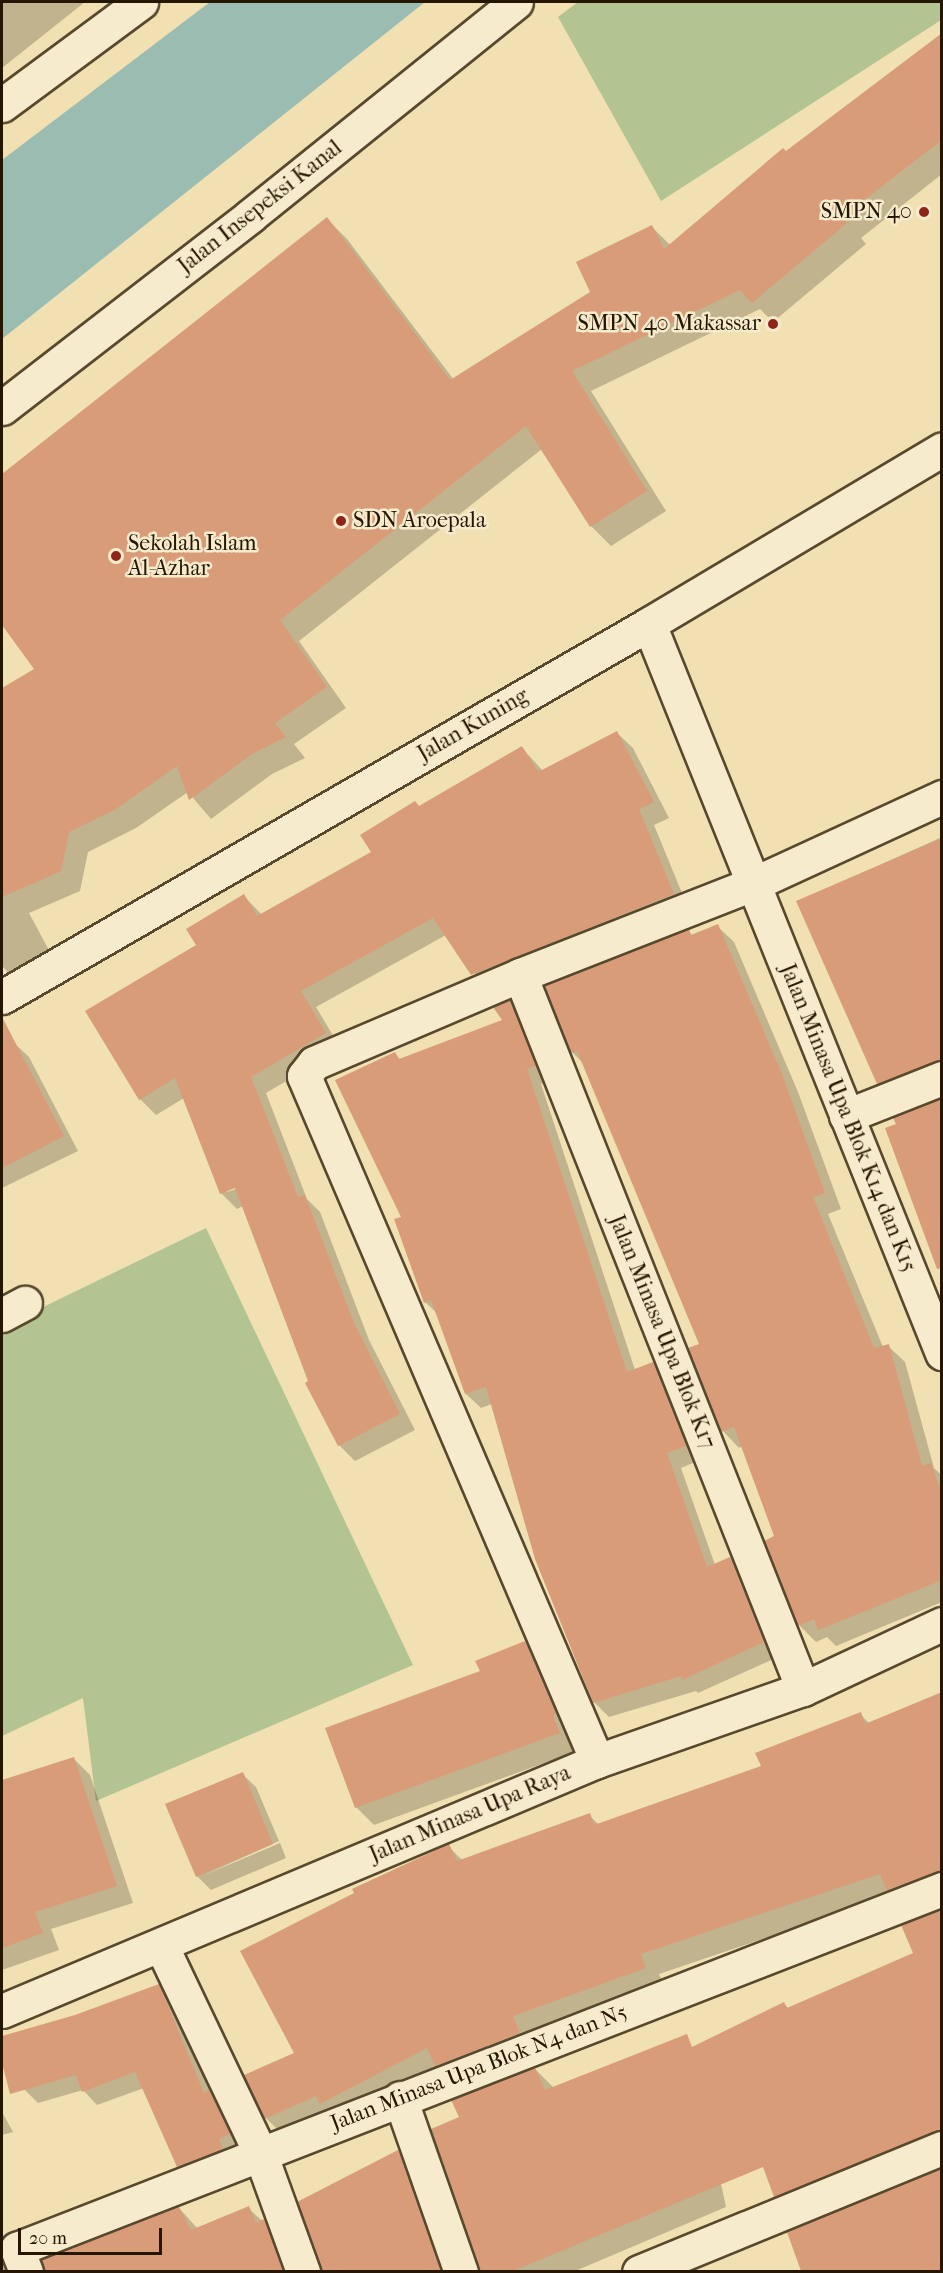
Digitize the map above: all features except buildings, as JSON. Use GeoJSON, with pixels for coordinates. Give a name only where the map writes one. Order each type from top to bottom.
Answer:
{"type":"FeatureCollection","features":[{"type":"Feature","properties":{"kind":"street"},"geometry":{"type":"LineString","coordinates":[[2,105],[141,2]]}},
{"type":"Feature","properties":{"kind":"street","name":"Jalan Insepeksi Kanal"},"geometry":{"type":"LineString","coordinates":[[2,408],[250,216],[516,2]]}},
{"type":"Feature","properties":{"kind":"street","name":"Jalan Kuning"},"geometry":{"type":"LineString","coordinates":[[2,997],[649,624],[942,449]]}},
{"type":"Feature","properties":{"kind":"street","name":"Jalan Minasa Upa Blok K14 dan K15"},"geometry":{"type":"LineString","coordinates":[[649,624],[942,1353]]}},
{"type":"Feature","properties":{"kind":"street"},"geometry":{"type":"LineString","coordinates":[[597,1761],[304,1076],[314,1063],[520,975],[755,883],[942,797]]}},
{"type":"Feature","properties":{"kind":"street","name":"Jalan Minasa Upa Blok K17"},"geometry":{"type":"LineString","coordinates":[[520,975],[803,1689]]}},
{"type":"Feature","properties":{"kind":"street"},"geometry":{"type":"LineString","coordinates":[[846,1116],[942,1078]]}},
{"type":"Feature","properties":{"kind":"street","name":"Jalan Minasa Upa Raya"},"geometry":{"type":"LineString","coordinates":[[2,2011],[597,1761],[803,1689],[942,1624]]}},
{"type":"Feature","properties":{"kind":"street","name":"Jalan Minasa Upa Blok N4 dan N5"},"geometry":{"type":"LineString","coordinates":[[21,2260],[260,2153],[942,1889]]}},
{"type":"Feature","properties":{"kind":"street"},"geometry":{"type":"LineString","coordinates":[[161,1945],[260,2153],[303,2271]]}},
{"type":"Feature","properties":{"kind":"street"},"geometry":{"type":"LineString","coordinates":[[400,2098],[461,2271]]}},
{"type":"Feature","properties":{"kind":"street"},"geometry":{"type":"LineString","coordinates":[[639,2271],[942,2148]]}},
{"type":"Feature","properties":{"kind":"green space"},"geometry":{"type":"Polygon","coordinates":[[[578,2],[941,2],[941,20],[661,201],[558,17],[578,2]]]}},
{"type":"Feature","properties":{"kind":"green space"},"geometry":{"type":"Polygon","coordinates":[[[206,1228],[413,1665],[96,1801],[83,1698],[2,1736],[2,1327],[206,1228]]]}},
{"type":"Feature","properties":{"kind":"water"},"geometry":{"type":"Polygon","coordinates":[[[210,2],[425,2],[2,339],[2,160],[210,2]]]}},
{"type":"Feature","properties":{"kind":"place","name":"SMPN 40"},"geometry":{"type":"Point","coordinates":[924,212]}},
{"type":"Feature","properties":{"kind":"place","name":"SMPN 40 Makassar"},"geometry":{"type":"Point","coordinates":[773,324]}},
{"type":"Feature","properties":{"kind":"place","name":"SDN Aroepala"},"geometry":{"type":"Point","coordinates":[341,521]}},
{"type":"Feature","properties":{"kind":"place","name":"Sekolah Islam Al-Azhar"},"geometry":{"type":"Point","coordinates":[116,556]}}]}
